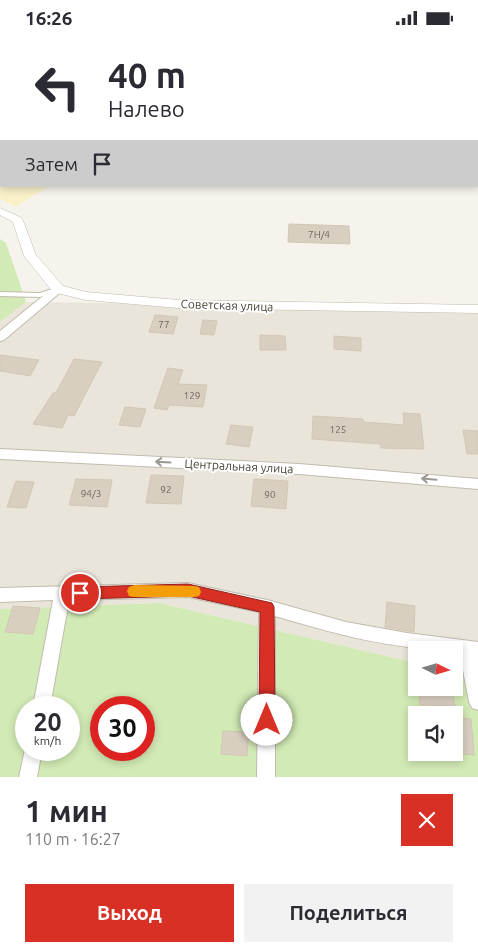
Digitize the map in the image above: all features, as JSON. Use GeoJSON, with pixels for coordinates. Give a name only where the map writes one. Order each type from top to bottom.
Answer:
{"type":"FeatureCollection","features":[{"type":"Feature","properties":{"kind":"street"},"geometry":{"type":"LineString","coordinates":[[0,211],[18,220],[30,256],[58,289],[0,337]]}},
{"type":"Feature","properties":{"kind":"street","name":"Советская улица"},"geometry":{"type":"LineString","coordinates":[[58,289],[86,296],[179,303],[295,307],[478,309]]}},
{"type":"Feature","properties":{"kind":"street","name":"Центральная улица"},"geometry":{"type":"LineString","coordinates":[[0,454],[299,469],[478,483]]}},
{"type":"Feature","properties":{"kind":"street"},"geometry":{"type":"LineString","coordinates":[[0,595],[188,590],[267,607],[346,629],[472,649],[478,702]]}},
{"type":"Feature","properties":{"kind":"street"},"geometry":{"type":"LineString","coordinates":[[43,696],[62,593]]}},
{"type":"Feature","properties":{"kind":"street"},"geometry":{"type":"LineString","coordinates":[[266,777],[267,607]]}},
{"type":"Feature","properties":{"kind":"street"},"geometry":{"type":"LineString","coordinates":[[28,777],[31,761]]}},
{"type":"Feature","properties":{"kind":"lane"},"geometry":{"type":"LineString","coordinates":[[0,294],[40,295],[58,289]]}},
{"type":"Feature","properties":{"kind":"shaded area"},"geometry":{"type":"Polygon","coordinates":[[[26,302],[478,308],[478,671],[463,669],[463,641],[408,641],[408,661],[159,603],[0,609],[0,322],[26,302]]]}},
{"type":"Feature","properties":{"kind":"green space"},"geometry":{"type":"Polygon","coordinates":[[[0,239],[6,243],[26,302],[0,322],[0,239]]]}},
{"type":"Feature","properties":{"kind":"green space"},"geometry":{"type":"Polygon","coordinates":[[[159,603],[408,661],[408,696],[463,696],[463,669],[478,671],[478,777],[0,777],[0,609],[159,603]]]}},
{"type":"Feature","properties":{"kind":"sand"},"geometry":{"type":"Polygon","coordinates":[[[0,187],[47,187],[16,207],[0,199],[0,187]]]}},
{"type":"Feature","properties":{"kind":"building"},"geometry":{"type":"Polygon","coordinates":[[[289,224],[349,226],[350,244],[288,242],[289,224]]]}},
{"type":"Feature","properties":{"kind":"building"},"geometry":{"type":"Polygon","coordinates":[[[155,315],[178,317],[173,334],[149,332],[155,315]]]}},
{"type":"Feature","properties":{"kind":"building"},"geometry":{"type":"Polygon","coordinates":[[[203,320],[217,321],[214,335],[200,334],[203,320]]]}},
{"type":"Feature","properties":{"kind":"building"},"geometry":{"type":"Polygon","coordinates":[[[260,335],[285,336],[286,350],[260,350],[260,335]]]}},
{"type":"Feature","properties":{"kind":"building"},"geometry":{"type":"Polygon","coordinates":[[[334,336],[361,338],[361,351],[334,349],[334,336]]]}},
{"type":"Feature","properties":{"kind":"building"},"geometry":{"type":"Polygon","coordinates":[[[0,355],[39,360],[30,376],[0,371],[0,355]]]}},
{"type":"Feature","properties":{"kind":"building"},"geometry":{"type":"Polygon","coordinates":[[[74,359],[102,362],[74,416],[68,415],[62,428],[33,424],[53,393],[56,393],[74,359]]]}},
{"type":"Feature","properties":{"kind":"building"},"geometry":{"type":"Polygon","coordinates":[[[168,368],[183,370],[178,384],[207,385],[203,407],[169,405],[167,410],[154,408],[168,368]]]}},
{"type":"Feature","properties":{"kind":"building"},"geometry":{"type":"Polygon","coordinates":[[[125,407],[146,409],[140,427],[119,425],[125,407]]]}},
{"type":"Feature","properties":{"kind":"building"},"geometry":{"type":"Polygon","coordinates":[[[403,413],[420,414],[424,449],[381,448],[380,444],[312,439],[313,416],[363,419],[363,422],[404,425],[403,413]]]}},
{"type":"Feature","properties":{"kind":"building"},"geometry":{"type":"Polygon","coordinates":[[[231,425],[253,427],[249,447],[226,444],[231,425]]]}},
{"type":"Feature","properties":{"kind":"building"},"geometry":{"type":"Polygon","coordinates":[[[463,430],[478,431],[478,454],[467,454],[463,430]]]}},
{"type":"Feature","properties":{"kind":"building"},"geometry":{"type":"Polygon","coordinates":[[[151,475],[184,476],[181,504],[146,503],[151,475]]]}},
{"type":"Feature","properties":{"kind":"building"},"geometry":{"type":"Polygon","coordinates":[[[76,479],[112,480],[107,507],[69,505],[76,479]]]}},
{"type":"Feature","properties":{"kind":"building"},"geometry":{"type":"Polygon","coordinates":[[[254,479],[288,481],[286,509],[251,506],[254,479]]]}},
{"type":"Feature","properties":{"kind":"building"},"geometry":{"type":"Polygon","coordinates":[[[16,481],[34,482],[26,508],[7,507],[16,481]]]}},
{"type":"Feature","properties":{"kind":"building"},"geometry":{"type":"Polygon","coordinates":[[[387,602],[415,606],[414,632],[385,627],[387,602]]]}},
{"type":"Feature","properties":{"kind":"building"},"geometry":{"type":"Polygon","coordinates":[[[13,606],[40,608],[33,634],[5,632],[13,606]]]}},
{"type":"Feature","properties":{"kind":"building"},"geometry":{"type":"Polygon","coordinates":[[[420,696],[453,696],[455,706],[432,706],[420,705],[420,696]]]}},
{"type":"Feature","properties":{"kind":"building"},"geometry":{"type":"Polygon","coordinates":[[[463,718],[471,719],[474,755],[463,754],[463,718]]]}},
{"type":"Feature","properties":{"kind":"building"},"geometry":{"type":"Polygon","coordinates":[[[223,731],[249,732],[247,756],[221,754],[223,731]]]}},
{"type":"Feature","properties":{"kind":"slow traffic"},"geometry":{"type":"LineString","coordinates":[[134,591],[188,590],[194,592]]}},
{"type":"Feature","properties":{"kind":"route"},"geometry":{"type":"LineString","coordinates":[[80,593],[188,590],[267,607],[267,720]]}}]}
